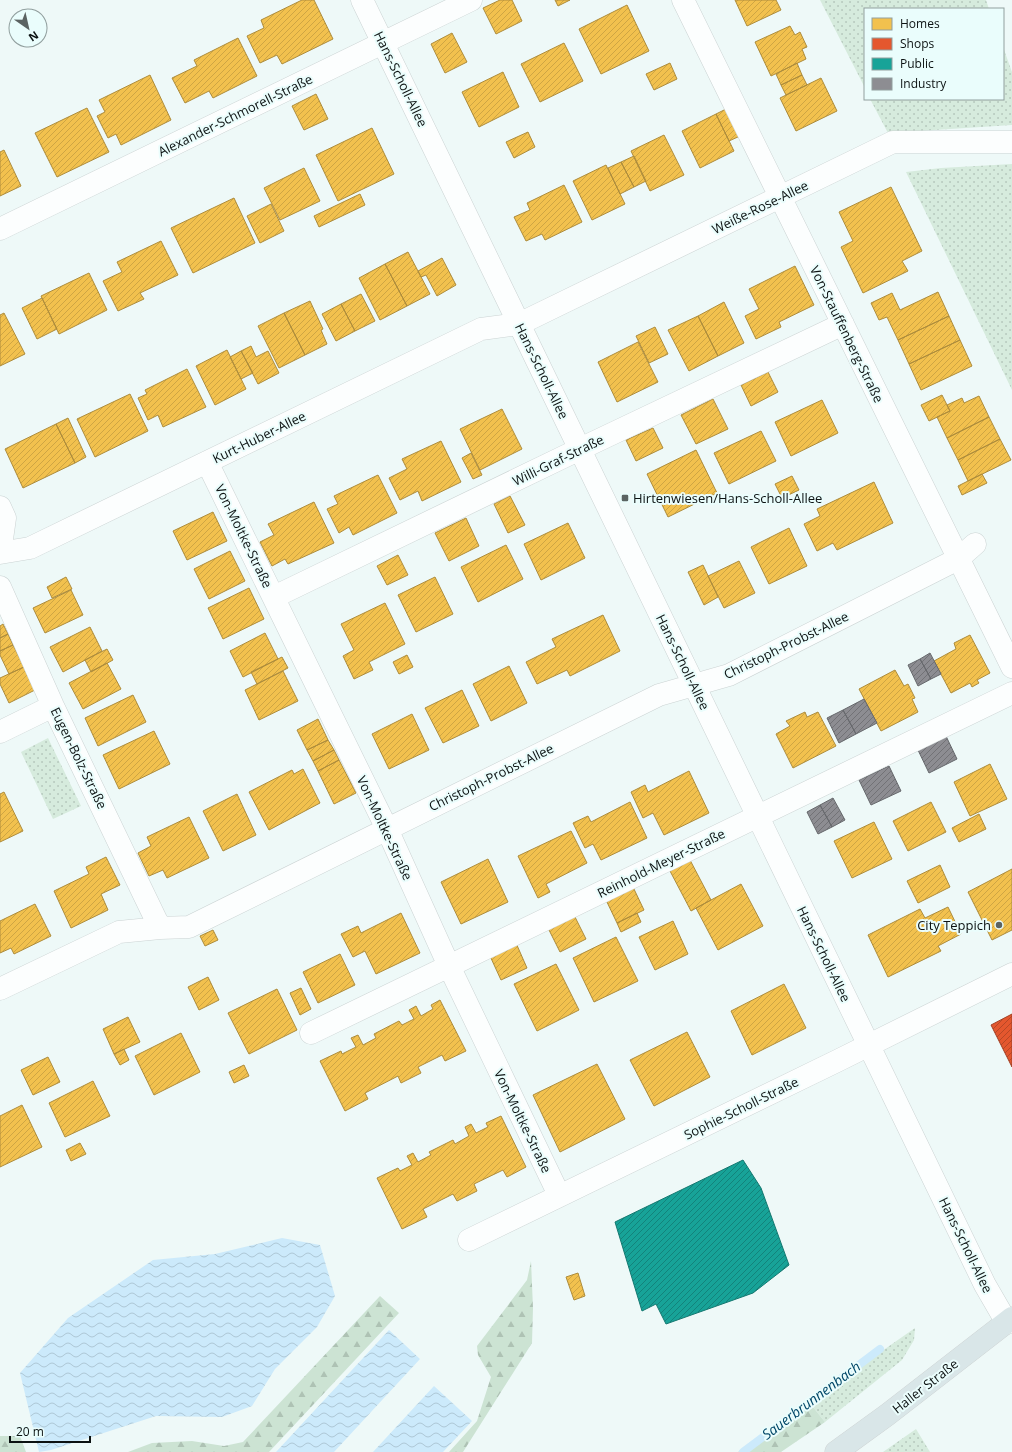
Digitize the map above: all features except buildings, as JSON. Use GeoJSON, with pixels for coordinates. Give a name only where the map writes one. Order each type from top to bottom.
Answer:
{"type":"FeatureCollection","features":[{"type":"Feature","properties":{"kind":"main road","name":"Haller Straße"},"geometry":{"type":"LineString","coordinates":[[836,1452],[887,1415],[1009,1320]]}},
{"type":"Feature","properties":{"kind":"street","name":"Hans-Scholl-Allee"},"geometry":{"type":"LineString","coordinates":[[362,0],[985,1285],[1009,1320]]}},
{"type":"Feature","properties":{"kind":"street","name":"Alexander-Schmorell-Straße"},"geometry":{"type":"LineString","coordinates":[[0,229],[470,0]]}},
{"type":"Feature","properties":{"kind":"street","name":"Von-Stauffenberg-Straße"},"geometry":{"type":"LineString","coordinates":[[683,0],[1012,667]]}},
{"type":"Feature","properties":{"kind":"street","name":"Weiße-Rose-Allee"},"geometry":{"type":"LineString","coordinates":[[519,324],[893,142],[1012,142]]}},
{"type":"Feature","properties":{"kind":"street","name":"Kurt-Huber-Allee"},"geometry":{"type":"LineString","coordinates":[[0,553],[30,548],[481,329],[519,324]]}},
{"type":"Feature","properties":{"kind":"street","name":"Willi-Graf-Straße"},"geometry":{"type":"LineString","coordinates":[[274,597],[843,324]]}},
{"type":"Feature","properties":{"kind":"street","name":"Von-Moltke-Straße"},"geometry":{"type":"LineString","coordinates":[[207,462],[387,829],[449,966],[559,1195]]}},
{"type":"Feature","properties":{"kind":"street"},"geometry":{"type":"LineString","coordinates":[[0,507],[5,518],[0,553]]}},
{"type":"Feature","properties":{"kind":"street","name":"Christoph-Probst-Allee"},"geometry":{"type":"LineString","coordinates":[[0,989],[119,932],[189,927],[659,695],[729,675],[958,559],[975,544]]}},
{"type":"Feature","properties":{"kind":"street","name":"Eugen-Bolz-Straße"},"geometry":{"type":"LineString","coordinates":[[0,587],[53,706],[160,928]]}},
{"type":"Feature","properties":{"kind":"street","name":"Reinhold-Meyer-Straße"},"geometry":{"type":"LineString","coordinates":[[311,1033],[1012,693]]}},
{"type":"Feature","properties":{"kind":"street"},"geometry":{"type":"LineString","coordinates":[[0,732],[53,706]]}},
{"type":"Feature","properties":{"kind":"street","name":"Sophie-Scholl-Straße"},"geometry":{"type":"LineString","coordinates":[[469,1240],[559,1195],[830,1065],[1012,974]]}},
{"type":"Feature","properties":{"kind":"green space"},"geometry":{"type":"Polygon","coordinates":[[[820,0],[986,0],[989,8],[864,8],[864,86],[820,0]]]}},
{"type":"Feature","properties":{"kind":"green space"},"geometry":{"type":"Polygon","coordinates":[[[1004,50],[1012,72],[1012,125],[888,133],[871,100],[1004,100],[1004,50]]]}},
{"type":"Feature","properties":{"kind":"green space"},"geometry":{"type":"Polygon","coordinates":[[[1012,164],[1012,390],[906,172],[941,168],[1012,164]]]}},
{"type":"Feature","properties":{"kind":"green space"},"geometry":{"type":"Polygon","coordinates":[[[48,738],[81,806],[53,819],[21,752],[48,738]]]}},
{"type":"Feature","properties":{"kind":"green space"},"geometry":{"type":"Polygon","coordinates":[[[531,1261],[533,1308],[532,1343],[463,1452],[449,1452],[477,1421],[491,1377],[478,1355],[477,1346],[527,1280],[531,1261]]]}},
{"type":"Feature","properties":{"kind":"green space"},"geometry":{"type":"Polygon","coordinates":[[[380,1296],[399,1313],[269,1452],[128,1452],[152,1443],[192,1441],[224,1446],[243,1442],[380,1296]]]}},
{"type":"Feature","properties":{"kind":"green space"},"geometry":{"type":"Polygon","coordinates":[[[915,1328],[914,1340],[902,1360],[825,1422],[809,1402],[915,1328]]]}},
{"type":"Feature","properties":{"kind":"green space"},"geometry":{"type":"Polygon","coordinates":[[[809,1402],[825,1422],[781,1452],[738,1452],[809,1402]]]}},
{"type":"Feature","properties":{"kind":"green space"},"geometry":{"type":"Polygon","coordinates":[[[916,1429],[930,1452],[883,1452],[916,1429]]]}},
{"type":"Feature","properties":{"kind":"green space"},"geometry":{"type":"Polygon","coordinates":[[[0,1436],[20,1436],[26,1452],[0,1452],[0,1436]]]}},
{"type":"Feature","properties":{"kind":"water"},"geometry":{"type":"Polygon","coordinates":[[[282,1238],[320,1245],[335,1296],[317,1327],[275,1369],[252,1406],[222,1417],[156,1416],[51,1450],[39,1452],[20,1373],[68,1318],[153,1260],[215,1254],[282,1238]]]}},
{"type":"Feature","properties":{"kind":"water"},"geometry":{"type":"Polygon","coordinates":[[[389,1330],[420,1359],[334,1452],[276,1452],[389,1330]]]}},
{"type":"Feature","properties":{"kind":"water"},"geometry":{"type":"Polygon","coordinates":[[[434,1386],[472,1421],[443,1452],[373,1452],[434,1386]]]}},
{"type":"Feature","properties":{"kind":"waterway","name":"Sauerbrunnenbach"},"geometry":{"type":"LineString","coordinates":[[743,1452],[880,1349]]}},
{"type":"Feature","properties":{"kind":"place","name":"Hirtenwiesen/Hans-Scholl-Allee"},"geometry":{"type":"Point","coordinates":[625,498]}},
{"type":"Feature","properties":{"kind":"place","name":"City Teppich"},"geometry":{"type":"Point","coordinates":[999,925]}}]}
